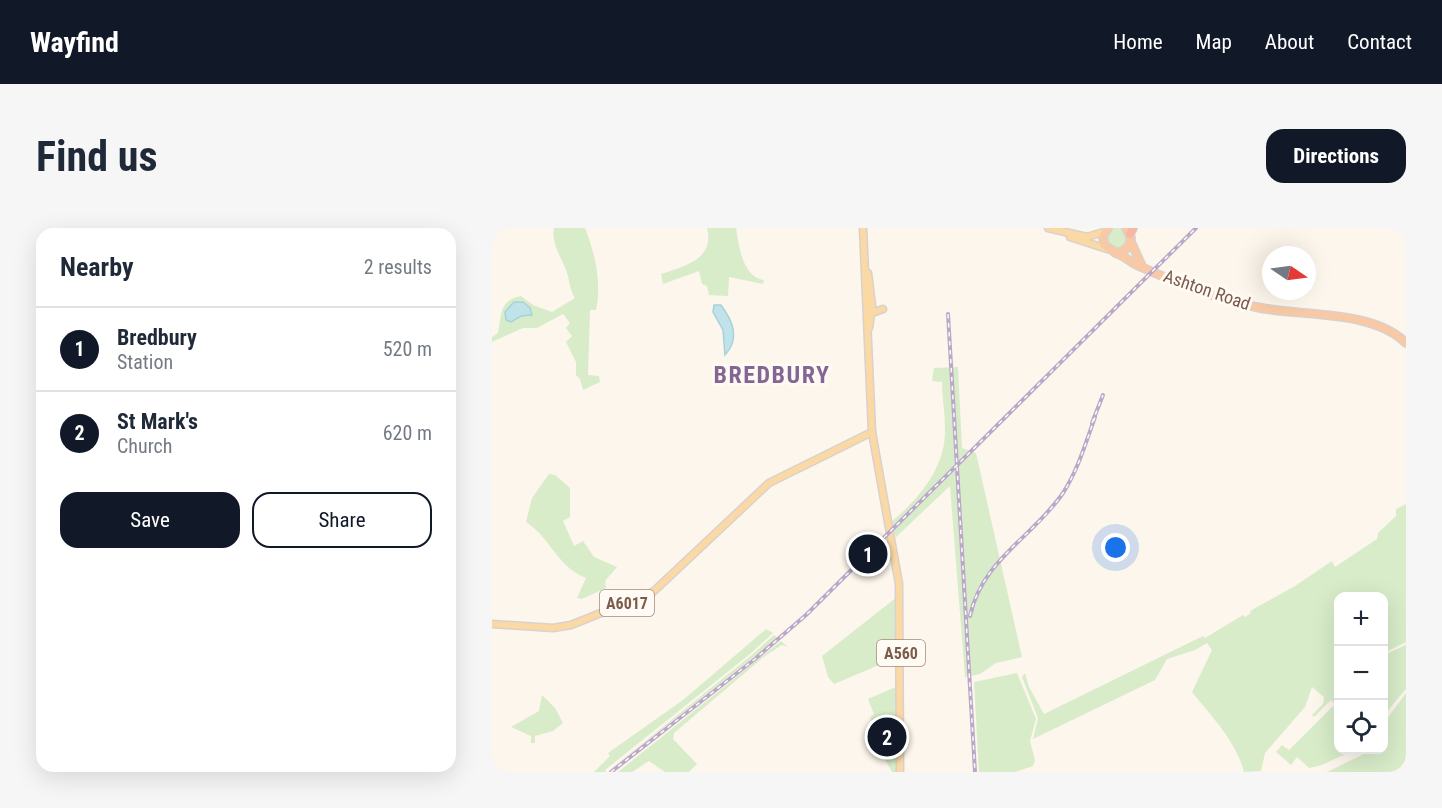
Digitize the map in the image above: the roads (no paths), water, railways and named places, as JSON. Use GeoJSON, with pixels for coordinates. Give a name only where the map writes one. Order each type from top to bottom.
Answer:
{"type":"FeatureCollection","features":[{"type":"Feature","properties":{"kind":"highway"},"geometry":{"type":"LineString","coordinates":[[1107,229],[1103,241],[1107,249]]}},
{"type":"Feature","properties":{"kind":"highway"},"geometry":{"type":"LineString","coordinates":[[1116,253],[1124,251],[1130,233]]}},
{"type":"Feature","properties":{"kind":"highway","name":"Ashton Road"},"geometry":{"type":"LineString","coordinates":[[1130,233],[1137,260],[1145,268]]}},
{"type":"Feature","properties":{"kind":"highway","name":"Ashton Road"},"geometry":{"type":"LineString","coordinates":[[1107,249],[1145,268],[1231,301],[1304,315],[1345,317],[1382,327],[1406,343]]}},
{"type":"Feature","properties":{"kind":"main road","name":"A560"},"geometry":{"type":"LineString","coordinates":[[863,228],[872,432],[899,579],[900,772]]}},
{"type":"Feature","properties":{"kind":"main road"},"geometry":{"type":"LineString","coordinates":[[1048,228],[1107,249]]}},
{"type":"Feature","properties":{"kind":"main road"},"geometry":{"type":"LineString","coordinates":[[1059,232],[1087,237],[1107,229]]}},
{"type":"Feature","properties":{"kind":"main road","name":"A560"},"geometry":{"type":"LineString","coordinates":[[866,269],[870,281],[872,313],[868,334]]}},
{"type":"Feature","properties":{"kind":"main road"},"geometry":{"type":"LineString","coordinates":[[872,313],[883,309]]}},
{"type":"Feature","properties":{"kind":"main road","name":"A6017"},"geometry":{"type":"LineString","coordinates":[[492,624],[553,628],[593,617],[653,592],[770,483],[872,432]]}},
{"type":"Feature","properties":{"kind":"water"},"geometry":{"type":"Polygon","coordinates":[[[514,302],[523,302],[530,308],[532,315],[521,316],[511,322],[506,320],[505,312],[514,302]]]}},
{"type":"Feature","properties":{"kind":"water"},"geometry":{"type":"Polygon","coordinates":[[[714,305],[721,305],[733,329],[733,342],[725,355],[723,330],[713,312],[714,305]]]}},
{"type":"Feature","properties":{"kind":"railway"},"geometry":{"type":"LineString","coordinates":[[611,772],[755,659],[806,615],[1196,228]]}},
{"type":"Feature","properties":{"kind":"railway"},"geometry":{"type":"LineString","coordinates":[[948,314],[975,772]]}},
{"type":"Feature","properties":{"kind":"railway"},"geometry":{"type":"LineString","coordinates":[[1092,423],[1103,395]]}},
{"type":"Feature","properties":{"kind":"railway"},"geometry":{"type":"LineString","coordinates":[[970,616],[976,596],[985,579],[1051,509],[1063,493],[1077,465],[1095,417]]}},
{"type":"Feature","properties":{"kind":"place","name":"Bredbury"},"geometry":{"type":"Point","coordinates":[868,554]}},
{"type":"Feature","properties":{"kind":"place","name":"St Mark's"},"geometry":{"type":"Point","coordinates":[887,737]}},
{"type":"Feature","properties":{"kind":"district","name":"BREDBURY"},"geometry":{"type":"Point","coordinates":[772,375]}}]}
